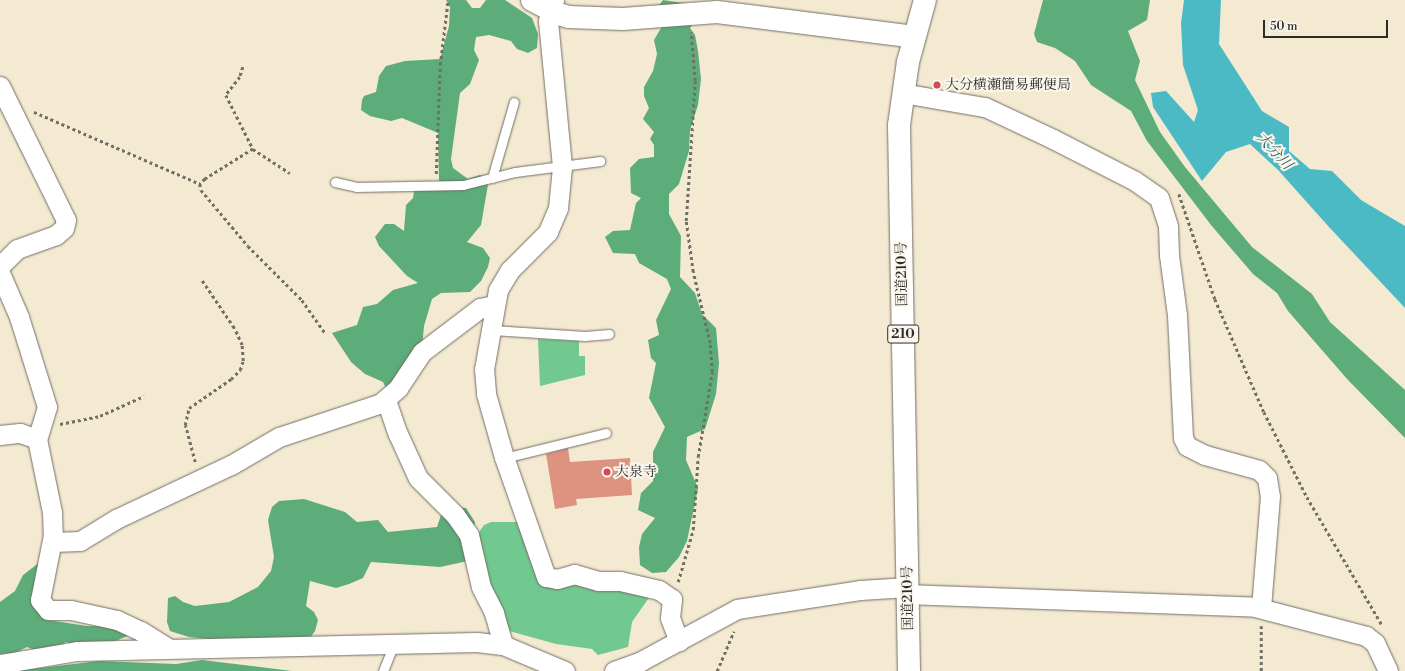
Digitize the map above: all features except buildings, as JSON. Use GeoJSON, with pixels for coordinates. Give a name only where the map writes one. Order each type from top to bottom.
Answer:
{"type":"FeatureCollection","features":[{"type":"Feature","properties":{"kind":"main road","name":"国道210号"},"geometry":{"type":"LineString","coordinates":[[909,671],[899,125],[902,93],[914,37],[925,0]]}},
{"type":"Feature","properties":{"kind":"main road"},"geometry":{"type":"LineString","coordinates":[[546,4],[562,16],[611,19],[688,14],[721,6],[914,37]]}},
{"type":"Feature","properties":{"kind":"street"},"geometry":{"type":"LineString","coordinates":[[546,4],[562,167],[560,194],[554,222],[510,270],[498,290],[494,305],[492,330],[485,357],[484,385],[504,458],[546,577],[557,579],[574,574],[598,581],[628,582],[654,588],[672,599],[670,618],[679,641]]}},
{"type":"Feature","properties":{"kind":"street"},"geometry":{"type":"LineString","coordinates":[[0,266],[17,249],[56,235],[64,228],[66,220],[4,93]]}},
{"type":"Feature","properties":{"kind":"street"},"geometry":{"type":"LineString","coordinates":[[902,93],[985,107],[1043,134],[1135,182],[1159,198],[1168,226],[1169,255],[1177,315],[1183,438],[1187,446],[1198,452],[1259,470],[1267,478],[1270,496],[1261,608]]}},
{"type":"Feature","properties":{"kind":"street"},"geometry":{"type":"LineString","coordinates":[[0,272],[17,312],[46,402],[46,415],[39,433],[52,512],[52,542],[39,592],[42,605],[48,610],[71,610],[117,620],[141,630],[168,648]]}},
{"type":"Feature","properties":{"kind":"street"},"geometry":{"type":"LineString","coordinates":[[52,542],[80,541],[116,519],[199,478],[231,465],[263,445],[293,430],[386,400],[398,388],[422,352],[480,308],[494,305]]}},
{"type":"Feature","properties":{"kind":"street"},"geometry":{"type":"LineString","coordinates":[[386,400],[398,434],[418,478],[455,515],[469,535],[481,587],[494,613],[503,645]]}},
{"type":"Feature","properties":{"kind":"street"},"geometry":{"type":"LineString","coordinates":[[0,435],[39,433]]}},
{"type":"Feature","properties":{"kind":"street"},"geometry":{"type":"LineString","coordinates":[[614,671],[641,661],[728,613],[747,607],[860,590],[908,590],[1238,605],[1261,608],[1371,639],[1388,671]]}},
{"type":"Feature","properties":{"kind":"street"},"geometry":{"type":"LineString","coordinates":[[0,664],[76,651],[477,642],[503,645],[566,671]]}},
{"type":"Feature","properties":{"kind":"lane"},"geometry":{"type":"LineString","coordinates":[[492,178],[514,102]]}},
{"type":"Feature","properties":{"kind":"lane"},"geometry":{"type":"LineString","coordinates":[[335,182],[356,187],[470,184],[515,172],[600,161]]}},
{"type":"Feature","properties":{"kind":"lane"},"geometry":{"type":"LineString","coordinates":[[492,330],[585,336],[609,334]]}},
{"type":"Feature","properties":{"kind":"lane"},"geometry":{"type":"LineString","coordinates":[[504,458],[606,433]]}},
{"type":"Feature","properties":{"kind":"lane"},"geometry":{"type":"LineString","coordinates":[[383,671],[394,644]]}},
{"type":"Feature","properties":{"kind":"path"},"geometry":{"type":"LineString","coordinates":[[447,185],[441,181],[435,167],[440,65],[448,0]]}},
{"type":"Feature","properties":{"kind":"path"},"geometry":{"type":"LineString","coordinates":[[672,599],[684,567],[693,530],[698,458],[712,372],[710,343],[693,272],[686,221],[695,81],[694,53],[688,14]]}},
{"type":"Feature","properties":{"kind":"path"},"geometry":{"type":"LineString","coordinates":[[243,67],[240,77],[226,95],[253,149],[290,174]]}},
{"type":"Feature","properties":{"kind":"path"},"geometry":{"type":"LineString","coordinates":[[4,93],[200,184]]}},
{"type":"Feature","properties":{"kind":"path"},"geometry":{"type":"LineString","coordinates":[[200,184],[253,149]]}},
{"type":"Feature","properties":{"kind":"path"},"geometry":{"type":"LineString","coordinates":[[200,184],[201,190],[248,246],[302,300],[325,333]]}},
{"type":"Feature","properties":{"kind":"path"},"geometry":{"type":"LineString","coordinates":[[1179,194],[1215,299],[1264,412],[1307,496],[1385,629]]}},
{"type":"Feature","properties":{"kind":"path"},"geometry":{"type":"LineString","coordinates":[[199,478],[186,432],[187,413],[192,404],[231,379],[240,370],[243,361],[242,345],[234,328],[202,281]]}},
{"type":"Feature","properties":{"kind":"path"},"geometry":{"type":"LineString","coordinates":[[39,433],[100,416],[144,396]]}},
{"type":"Feature","properties":{"kind":"path"},"geometry":{"type":"LineString","coordinates":[[717,671],[721,657],[747,607]]}},
{"type":"Feature","properties":{"kind":"path"},"geometry":{"type":"LineString","coordinates":[[1261,608],[1261,671]]}},
{"type":"Feature","properties":{"kind":"green space"},"geometry":{"type":"Polygon","coordinates":[[[446,0],[466,0],[472,8],[480,8],[486,0],[505,0],[532,18],[538,34],[537,48],[528,53],[517,49],[511,41],[489,35],[476,37],[474,50],[479,60],[470,84],[460,93],[451,159],[453,168],[468,179],[480,175],[489,179],[481,225],[467,242],[483,248],[490,258],[488,267],[481,281],[470,292],[441,293],[432,299],[424,326],[422,348],[389,394],[383,382],[365,374],[351,362],[332,333],[357,325],[363,307],[377,304],[393,290],[418,283],[407,276],[379,246],[375,237],[385,224],[394,224],[404,231],[406,205],[413,198],[415,186],[439,181],[438,133],[402,118],[391,121],[370,116],[361,110],[362,100],[364,96],[376,92],[379,76],[386,66],[405,61],[440,59],[449,26],[450,7],[446,0]]]}},
{"type":"Feature","properties":{"kind":"green space"},"geometry":{"type":"Polygon","coordinates":[[[663,0],[690,4],[697,18],[690,28],[695,35],[701,79],[698,105],[690,130],[689,151],[679,184],[669,194],[669,214],[681,236],[680,277],[695,293],[702,314],[716,328],[719,363],[716,394],[705,429],[687,437],[686,460],[698,488],[687,541],[679,557],[666,572],[652,573],[640,565],[639,547],[642,534],[655,518],[638,510],[641,493],[653,481],[653,452],[665,427],[649,398],[656,363],[651,358],[648,340],[659,335],[656,320],[671,289],[667,279],[639,263],[635,254],[613,253],[605,237],[613,231],[630,230],[636,203],[641,198],[631,193],[630,168],[639,159],[654,157],[654,145],[650,139],[654,132],[643,119],[649,108],[644,96],[644,87],[653,71],[657,54],[654,40],[664,23],[655,11],[663,0]]]}},
{"type":"Feature","properties":{"kind":"green space"},"geometry":{"type":"Polygon","coordinates":[[[1043,0],[1150,0],[1147,20],[1128,31],[1140,61],[1135,80],[1160,132],[1185,167],[1252,247],[1312,294],[1330,322],[1405,390],[1405,438],[1348,380],[1288,311],[1277,293],[1253,274],[1211,225],[1147,141],[1131,111],[1091,85],[1075,61],[1055,48],[1037,42],[1034,34],[1043,0]]]}},
{"type":"Feature","properties":{"kind":"green space"},"geometry":{"type":"Polygon","coordinates":[[[538,339],[579,341],[579,356],[585,356],[585,375],[540,386],[538,339]]]}},
{"type":"Feature","properties":{"kind":"green space"},"geometry":{"type":"Polygon","coordinates":[[[304,499],[345,512],[357,522],[378,520],[388,532],[437,527],[442,512],[451,507],[466,508],[475,522],[468,561],[440,567],[371,562],[363,578],[349,584],[336,588],[310,581],[306,606],[314,612],[318,620],[315,631],[310,638],[209,639],[189,637],[170,631],[167,622],[168,598],[175,596],[183,602],[195,606],[229,602],[258,587],[271,571],[274,557],[268,520],[272,507],[279,501],[304,499]]]}},
{"type":"Feature","properties":{"kind":"green space"},"geometry":{"type":"Polygon","coordinates":[[[491,522],[520,522],[561,581],[653,592],[632,622],[628,647],[598,655],[592,649],[556,644],[509,631],[488,592],[477,535],[484,525],[491,522]]]}},
{"type":"Feature","properties":{"kind":"green space"},"geometry":{"type":"Polygon","coordinates":[[[44,559],[51,611],[48,620],[87,626],[114,626],[130,635],[113,642],[79,646],[66,642],[57,648],[35,650],[27,647],[15,653],[0,654],[0,602],[15,591],[23,575],[44,559]]]}},
{"type":"Feature","properties":{"kind":"green space"},"geometry":{"type":"Polygon","coordinates":[[[202,660],[292,671],[15,671],[99,661],[176,664],[202,660]]]}},
{"type":"Feature","properties":{"kind":"water","name":"大分川"},"geometry":{"type":"Polygon","coordinates":[[[1184,0],[1221,0],[1219,44],[1262,111],[1289,127],[1289,151],[1310,169],[1332,171],[1361,200],[1405,226],[1405,308],[1279,171],[1250,144],[1226,152],[1202,181],[1153,107],[1151,93],[1166,91],[1194,122],[1198,110],[1183,65],[1181,23],[1184,0]]]}},
{"type":"Feature","properties":{"kind":"place","name":"大分横瀬簡易郵便局"},"geometry":{"type":"Point","coordinates":[937,85]}},
{"type":"Feature","properties":{"kind":"place","name":"大泉寺"},"geometry":{"type":"Point","coordinates":[607,472]}}]}
